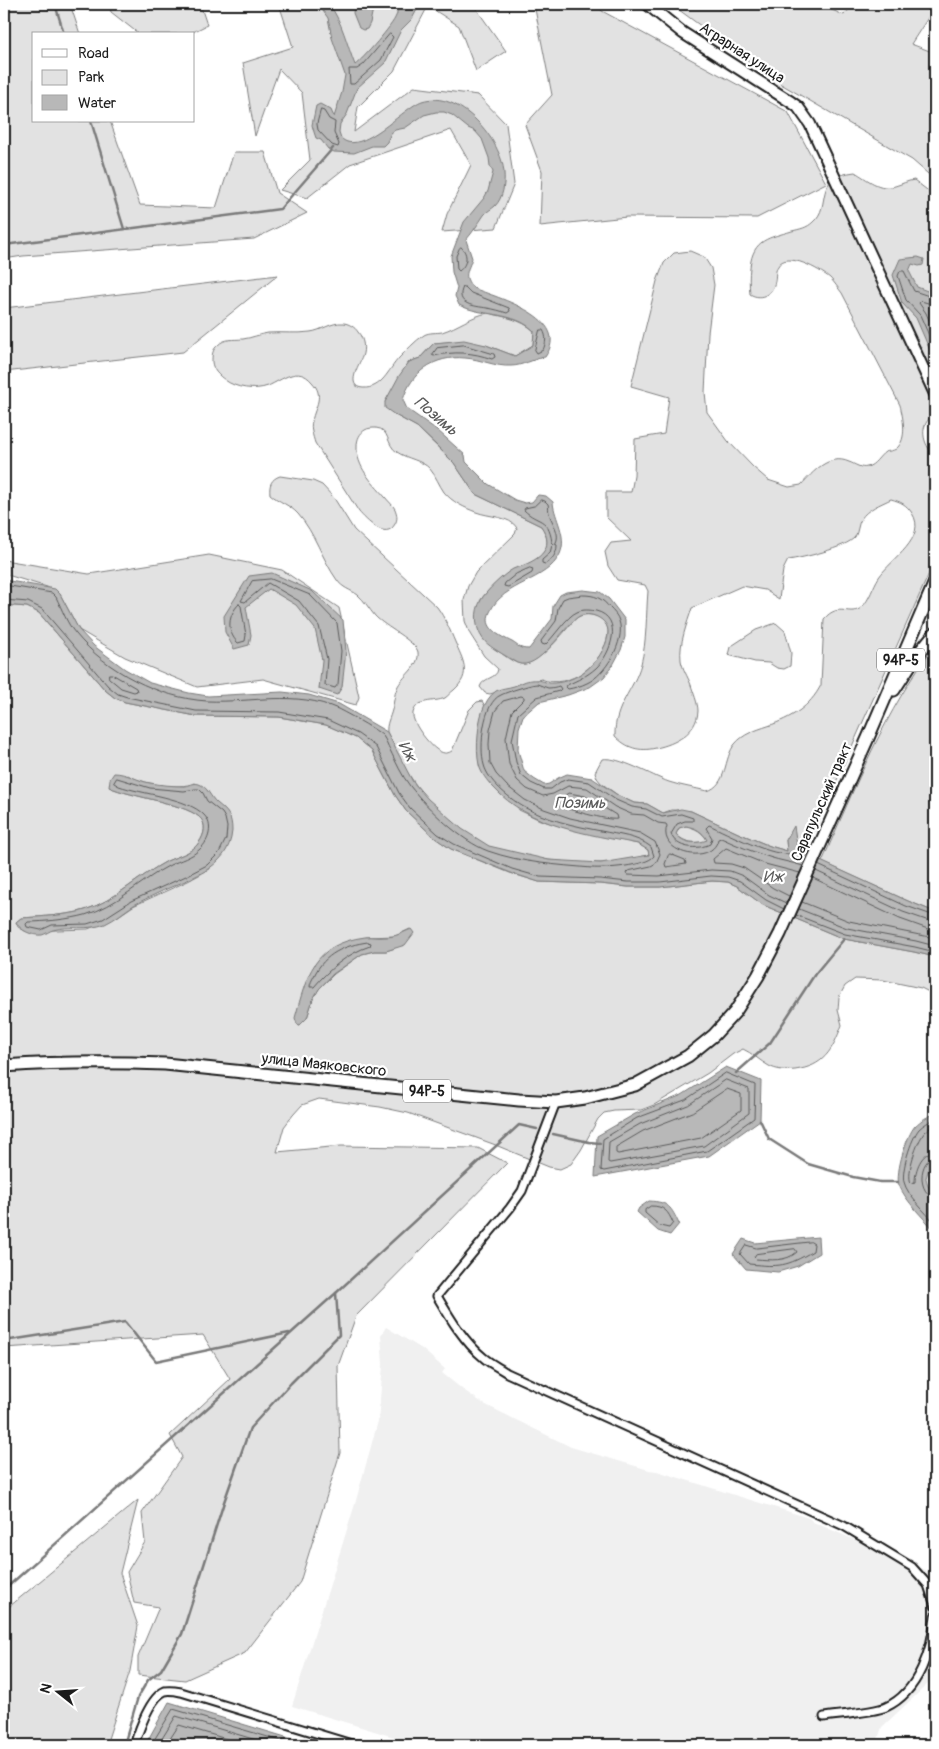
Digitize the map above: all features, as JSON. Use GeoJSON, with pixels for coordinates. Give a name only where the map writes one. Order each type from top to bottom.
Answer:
{"type":"FeatureCollection","features":[{"type":"Feature","properties":{"kind":"main road","name":"Сарапульский тракт"},"geometry":{"type":"LineString","coordinates":[[780,934],[868,738],[935,582]]}},
{"type":"Feature","properties":{"kind":"main road","name":"Сарапульский тракт"},"geometry":{"type":"LineString","coordinates":[[868,738],[893,691],[935,634]]}},
{"type":"Feature","properties":{"kind":"main road","name":"улица Маяковского"},"geometry":{"type":"LineString","coordinates":[[4,1066],[55,1062],[165,1064],[519,1100],[556,1102],[585,1098],[635,1085],[688,1056],[714,1035],[735,1012],[758,976],[780,934]]}},
{"type":"Feature","properties":{"kind":"street","name":"Аграрная улица"},"geometry":{"type":"LineString","coordinates":[[647,4],[683,33],[798,107],[810,124],[935,394]]}},
{"type":"Feature","properties":{"kind":"street"},"geometry":{"type":"LineString","coordinates":[[556,1102],[522,1191],[437,1296],[466,1340],[484,1359],[507,1373],[844,1526],[912,1567],[928,1584],[935,1606]]}},
{"type":"Feature","properties":{"kind":"street"},"geometry":{"type":"LineString","coordinates":[[824,1716],[884,1708],[899,1698],[910,1687],[923,1666],[933,1635],[935,1616]]}},
{"type":"Feature","properties":{"kind":"street"},"geometry":{"type":"LineString","coordinates":[[134,1745],[156,1696],[167,1690],[181,1692],[355,1745]]}},
{"type":"Feature","properties":{"kind":"shaded area"},"geometry":{"type":"Polygon","coordinates":[[[386,1327],[422,1349],[445,1369],[442,1373],[484,1404],[571,1447],[657,1471],[809,1518],[813,1522],[935,1574],[935,1661],[930,1682],[882,1727],[876,1745],[420,1745],[292,1706],[355,1504],[378,1421],[383,1365],[381,1335],[386,1327]]]}},
{"type":"Feature","properties":{"kind":"green space"},"geometry":{"type":"Polygon","coordinates":[[[4,4],[70,4],[79,32],[32,32],[32,122],[110,122],[140,205],[216,208],[234,152],[265,152],[277,193],[307,213],[254,239],[4,259],[4,4]]]}},
{"type":"Feature","properties":{"kind":"green space"},"geometry":{"type":"Polygon","coordinates":[[[109,4],[200,4],[207,25],[193,32],[136,32],[111,12],[109,4]]]}},
{"type":"Feature","properties":{"kind":"green space"},"geometry":{"type":"Polygon","coordinates":[[[279,4],[473,4],[506,51],[476,71],[459,26],[428,6],[394,71],[358,107],[354,132],[414,87],[478,95],[506,124],[514,184],[496,228],[442,232],[447,214],[471,165],[451,130],[350,164],[307,198],[280,190],[310,160],[302,93],[279,69],[255,136],[243,63],[293,47],[279,4]]]}},
{"type":"Feature","properties":{"kind":"green space"},"geometry":{"type":"Polygon","coordinates":[[[534,4],[595,4],[602,11],[788,112],[826,183],[757,218],[627,217],[540,226],[542,171],[525,125],[552,95],[534,4]]]}},
{"type":"Feature","properties":{"kind":"green space"},"geometry":{"type":"Polygon","coordinates":[[[671,4],[817,4],[844,15],[854,4],[935,4],[935,7],[911,44],[935,53],[935,180],[912,160],[774,80],[671,4]]]}},
{"type":"Feature","properties":{"kind":"green space"},"geometry":{"type":"Polygon","coordinates":[[[855,172],[884,187],[895,186],[914,180],[935,196],[935,414],[926,423],[924,434],[927,446],[935,456],[935,560],[804,854],[798,852],[786,840],[787,851],[738,833],[691,811],[671,810],[663,813],[647,804],[634,803],[619,796],[601,783],[595,772],[602,759],[617,760],[674,783],[707,791],[714,788],[719,783],[731,750],[738,741],[750,733],[776,723],[799,711],[817,693],[821,685],[824,619],[835,611],[858,610],[865,604],[879,577],[912,539],[916,522],[912,513],[908,507],[891,499],[874,507],[864,515],[855,537],[850,541],[823,552],[788,560],[783,570],[779,599],[765,590],[742,586],[692,608],[681,647],[681,660],[697,705],[697,719],[694,726],[684,736],[670,744],[644,750],[624,744],[615,736],[621,707],[641,664],[648,591],[645,585],[617,580],[608,566],[605,552],[611,543],[631,541],[606,517],[606,492],[631,492],[634,476],[635,439],[664,434],[669,397],[631,386],[657,281],[664,263],[674,253],[690,251],[704,257],[711,268],[714,285],[708,333],[705,392],[707,412],[728,441],[768,480],[789,487],[801,485],[816,470],[828,462],[842,460],[860,467],[867,467],[885,452],[895,450],[900,445],[904,428],[900,405],[842,293],[830,278],[819,270],[803,263],[788,260],[782,262],[777,268],[774,286],[769,293],[758,297],[750,294],[750,267],[752,258],[759,245],[769,238],[811,224],[819,215],[825,192],[833,180],[841,175],[855,172]]]}},
{"type":"Feature","properties":{"kind":"green space"},"geometry":{"type":"Polygon","coordinates":[[[278,275],[183,352],[4,372],[4,308],[278,275]]]}},
{"type":"Feature","properties":{"kind":"green space"},"geometry":{"type":"Polygon","coordinates":[[[488,313],[512,319],[529,327],[534,331],[533,345],[515,356],[486,345],[448,342],[434,343],[420,358],[409,362],[385,402],[395,415],[417,427],[454,463],[475,494],[541,526],[545,533],[547,544],[543,554],[533,562],[514,569],[507,574],[490,588],[480,601],[494,648],[516,663],[524,664],[535,660],[546,651],[578,617],[593,615],[598,617],[603,620],[608,629],[605,644],[600,655],[593,664],[574,677],[552,682],[541,679],[490,694],[485,693],[480,687],[484,681],[495,675],[498,669],[484,656],[470,634],[465,621],[464,600],[468,586],[476,572],[515,534],[517,528],[514,524],[504,519],[476,512],[455,502],[447,496],[427,466],[397,452],[384,431],[369,428],[359,436],[357,454],[359,461],[370,480],[394,508],[397,516],[396,522],[391,529],[382,530],[376,527],[359,512],[315,443],[311,424],[319,397],[316,387],[312,382],[307,377],[296,374],[263,388],[240,387],[229,383],[220,376],[212,362],[212,355],[215,349],[226,340],[268,333],[310,332],[334,324],[345,323],[357,330],[362,338],[364,347],[355,375],[355,384],[363,388],[370,387],[380,382],[399,358],[424,335],[442,332],[488,313]]]}},
{"type":"Feature","properties":{"kind":"green space"},"geometry":{"type":"Polygon","coordinates":[[[280,476],[313,481],[322,485],[334,498],[354,530],[437,607],[442,615],[461,655],[464,673],[460,684],[446,697],[422,703],[415,708],[413,717],[415,723],[433,746],[443,753],[452,751],[469,710],[477,702],[482,701],[485,706],[479,728],[519,810],[540,820],[567,828],[638,844],[648,850],[649,855],[613,862],[588,863],[513,854],[488,846],[468,835],[428,800],[399,758],[387,732],[395,693],[399,684],[414,667],[418,652],[412,644],[375,616],[358,595],[339,583],[304,521],[295,511],[270,494],[271,483],[280,476]]]}},
{"type":"Feature","properties":{"kind":"green space"},"geometry":{"type":"Polygon","coordinates":[[[209,555],[282,570],[339,608],[359,697],[356,705],[263,679],[197,687],[125,657],[79,630],[60,594],[47,587],[4,574],[4,560],[89,574],[209,555]]]}},
{"type":"Feature","properties":{"kind":"green space"},"geometry":{"type":"Polygon","coordinates":[[[4,605],[27,607],[39,613],[105,690],[115,698],[125,702],[196,716],[279,717],[326,725],[356,738],[372,751],[395,795],[406,811],[435,838],[451,849],[510,873],[539,882],[628,887],[660,887],[712,881],[728,882],[737,886],[763,905],[844,939],[935,957],[935,995],[921,988],[883,980],[855,979],[845,986],[839,997],[838,1010],[842,1025],[835,1042],[826,1056],[813,1065],[795,1070],[778,1069],[769,1066],[743,1049],[733,1054],[708,1073],[654,1105],[641,1110],[604,1113],[598,1119],[571,1164],[560,1169],[549,1167],[408,1113],[380,1107],[319,1099],[302,1105],[284,1127],[277,1152],[341,1146],[478,1148],[507,1163],[356,1316],[338,1366],[340,1453],[300,1582],[245,1653],[185,1680],[138,1675],[138,1657],[159,1607],[134,1603],[127,1572],[145,1542],[142,1513],[182,1457],[170,1435],[230,1379],[203,1335],[4,1348],[4,605]],[[128,775],[109,787],[173,805],[196,814],[202,820],[204,826],[204,833],[199,842],[190,851],[167,861],[96,906],[54,916],[21,918],[16,922],[18,927],[25,931],[88,929],[117,917],[133,906],[210,869],[217,803],[211,798],[207,790],[194,783],[179,786],[161,785],[142,781],[128,775]],[[410,929],[395,936],[367,937],[335,946],[297,1024],[300,1025],[307,1018],[313,999],[319,989],[334,974],[362,954],[395,948],[410,929]]]}},
{"type":"Feature","properties":{"kind":"green space"},"geometry":{"type":"Polygon","coordinates":[[[776,623],[785,631],[791,653],[790,666],[784,669],[777,668],[769,663],[755,662],[728,655],[730,647],[756,630],[776,623]]]}},
{"type":"Feature","properties":{"kind":"green space"},"geometry":{"type":"Polygon","coordinates":[[[935,645],[935,912],[822,862],[859,778],[886,723],[917,670],[935,645]]]}},
{"type":"Feature","properties":{"kind":"green space"},"geometry":{"type":"Polygon","coordinates":[[[686,826],[698,831],[708,841],[691,842],[683,840],[676,834],[679,828],[686,826]]]}},
{"type":"Feature","properties":{"kind":"green space"},"geometry":{"type":"Polygon","coordinates":[[[138,1500],[120,1573],[138,1626],[130,1671],[106,1745],[4,1745],[4,1611],[138,1500]]]}},
{"type":"Feature","properties":{"kind":"water"},"geometry":{"type":"Polygon","coordinates":[[[315,4],[329,4],[334,11],[355,65],[377,42],[394,20],[397,13],[396,4],[420,4],[412,19],[401,30],[385,63],[357,88],[347,114],[340,124],[339,132],[341,138],[349,142],[359,142],[382,129],[414,105],[422,101],[436,99],[464,110],[476,120],[496,146],[504,173],[504,182],[502,195],[498,203],[484,215],[466,240],[472,258],[467,273],[468,280],[473,288],[529,312],[541,321],[549,331],[551,343],[545,357],[511,366],[465,358],[444,359],[426,367],[418,374],[412,381],[403,400],[407,409],[437,430],[465,455],[466,462],[488,484],[515,500],[525,503],[532,502],[538,495],[546,496],[553,502],[562,534],[560,554],[545,571],[514,588],[496,602],[488,618],[488,623],[494,631],[519,647],[529,649],[552,619],[553,606],[560,595],[566,592],[583,590],[600,592],[609,599],[625,620],[625,637],[621,650],[604,677],[590,687],[539,702],[523,716],[519,728],[518,750],[524,771],[544,785],[567,774],[592,778],[619,796],[634,803],[647,804],[663,813],[681,809],[691,811],[738,833],[787,851],[786,840],[794,826],[798,852],[935,912],[935,957],[844,939],[763,905],[737,886],[728,882],[712,881],[660,887],[628,887],[539,882],[511,873],[451,849],[435,838],[406,811],[395,795],[372,751],[356,738],[326,725],[279,717],[196,716],[125,702],[115,698],[105,690],[39,613],[27,607],[4,605],[4,580],[55,589],[60,594],[79,630],[94,646],[125,669],[150,683],[208,696],[282,692],[309,695],[339,704],[387,732],[413,782],[428,799],[462,829],[489,846],[549,860],[601,863],[649,855],[648,850],[638,844],[560,827],[524,811],[508,801],[493,787],[484,777],[480,768],[477,750],[479,723],[482,711],[492,695],[498,690],[525,681],[537,680],[558,683],[567,681],[582,673],[595,661],[605,646],[608,635],[607,628],[598,617],[582,615],[572,622],[542,655],[534,661],[525,664],[517,663],[496,650],[485,642],[480,635],[476,615],[483,596],[509,571],[531,562],[542,554],[547,545],[545,533],[541,526],[475,494],[454,463],[417,427],[385,408],[385,402],[409,362],[420,358],[434,343],[464,340],[486,345],[515,356],[533,345],[534,331],[517,320],[508,317],[468,309],[459,305],[455,296],[457,288],[452,272],[451,256],[464,222],[488,191],[493,172],[482,139],[475,131],[468,128],[452,115],[436,112],[424,115],[405,128],[395,130],[383,146],[372,146],[354,153],[334,152],[316,138],[312,125],[316,106],[320,104],[331,110],[334,117],[345,75],[332,38],[328,18],[315,4]],[[686,826],[679,828],[676,834],[683,840],[699,842],[707,840],[701,832],[686,826]]]}},
{"type":"Feature","properties":{"kind":"water"},"geometry":{"type":"Polygon","coordinates":[[[354,4],[374,4],[367,29],[359,28],[353,13],[354,4]]]}},
{"type":"Feature","properties":{"kind":"water"},"geometry":{"type":"Polygon","coordinates":[[[918,257],[924,259],[923,265],[912,264],[909,271],[917,287],[935,294],[935,362],[916,318],[902,303],[893,275],[900,259],[918,257]]]}},
{"type":"Feature","properties":{"kind":"water"},"geometry":{"type":"Polygon","coordinates":[[[272,573],[312,591],[343,620],[346,651],[342,687],[337,695],[319,689],[322,660],[315,629],[296,605],[269,589],[246,607],[251,635],[249,645],[234,649],[225,632],[224,616],[249,576],[272,573]]]}},
{"type":"Feature","properties":{"kind":"water"},"geometry":{"type":"Polygon","coordinates":[[[114,773],[154,784],[202,785],[227,812],[230,818],[232,831],[229,844],[215,864],[193,878],[130,907],[105,924],[92,927],[52,930],[42,935],[31,934],[16,922],[21,918],[54,916],[96,906],[167,861],[190,851],[201,839],[204,833],[204,826],[202,820],[196,814],[173,805],[109,787],[110,779],[114,773]]]}},
{"type":"Feature","properties":{"kind":"water"},"geometry":{"type":"Polygon","coordinates":[[[411,929],[414,933],[405,945],[386,951],[362,954],[333,974],[319,989],[313,999],[307,1018],[300,1025],[297,1024],[295,1018],[304,988],[315,964],[323,954],[348,941],[365,937],[392,936],[411,929]]]}},
{"type":"Feature","properties":{"kind":"water"},"geometry":{"type":"Polygon","coordinates":[[[726,1067],[761,1081],[760,1120],[709,1156],[595,1177],[597,1136],[635,1114],[682,1095],[726,1067]]]}},
{"type":"Feature","properties":{"kind":"water"},"geometry":{"type":"Polygon","coordinates":[[[935,1114],[935,1159],[929,1168],[926,1178],[928,1186],[935,1194],[935,1231],[906,1197],[899,1185],[898,1179],[902,1154],[912,1131],[922,1120],[935,1114]]]}},
{"type":"Feature","properties":{"kind":"water"},"geometry":{"type":"Polygon","coordinates":[[[649,1201],[665,1204],[674,1213],[679,1224],[670,1235],[658,1231],[637,1212],[639,1208],[649,1201]]]}},
{"type":"Feature","properties":{"kind":"water"},"geometry":{"type":"Polygon","coordinates":[[[818,1237],[819,1253],[798,1266],[778,1272],[746,1269],[733,1254],[743,1239],[755,1243],[818,1237]]]}},
{"type":"Feature","properties":{"kind":"water"},"geometry":{"type":"Polygon","coordinates":[[[169,1702],[312,1745],[145,1745],[169,1702]]]}},
{"type":"Feature","properties":{"kind":"waterway"},"geometry":{"type":"LineString","coordinates":[[55,4],[63,32]]}},
{"type":"Feature","properties":{"kind":"waterway"},"geometry":{"type":"LineString","coordinates":[[91,122],[124,229]]}},
{"type":"Feature","properties":{"kind":"waterway"},"geometry":{"type":"LineString","coordinates":[[4,245],[280,209],[333,148]]}},
{"type":"Feature","properties":{"kind":"waterway"},"geometry":{"type":"LineString","coordinates":[[736,1073],[770,1043],[815,974],[844,939]]}},
{"type":"Feature","properties":{"kind":"waterway"},"geometry":{"type":"LineString","coordinates":[[760,1120],[769,1139],[808,1164],[853,1177],[880,1182],[898,1182]]}},
{"type":"Feature","properties":{"kind":"waterway"},"geometry":{"type":"LineString","coordinates":[[4,1590],[336,1293],[519,1125],[537,1129]]}},
{"type":"Feature","properties":{"kind":"waterway"},"geometry":{"type":"LineString","coordinates":[[553,1134],[600,1143]]}},
{"type":"Feature","properties":{"kind":"waterway"},"geometry":{"type":"LineString","coordinates":[[124,1745],[138,1697],[148,1680],[161,1670],[182,1634],[250,1428],[339,1335],[336,1293]]}},
{"type":"Feature","properties":{"kind":"waterway"},"geometry":{"type":"LineString","coordinates":[[4,1341],[125,1322],[156,1361],[289,1333]]}},
{"type":"Feature","properties":{"kind":"water label","name":"Позимь"},"geometry":{"type":"Point","coordinates":[436,416]}},
{"type":"Feature","properties":{"kind":"water label","name":"Иж"},"geometry":{"type":"Point","coordinates":[407,751]}},
{"type":"Feature","properties":{"kind":"water label","name":"Позимь"},"geometry":{"type":"Point","coordinates":[580,803]}},
{"type":"Feature","properties":{"kind":"water label","name":"Иж"},"geometry":{"type":"Point","coordinates":[773,877]}}]}
